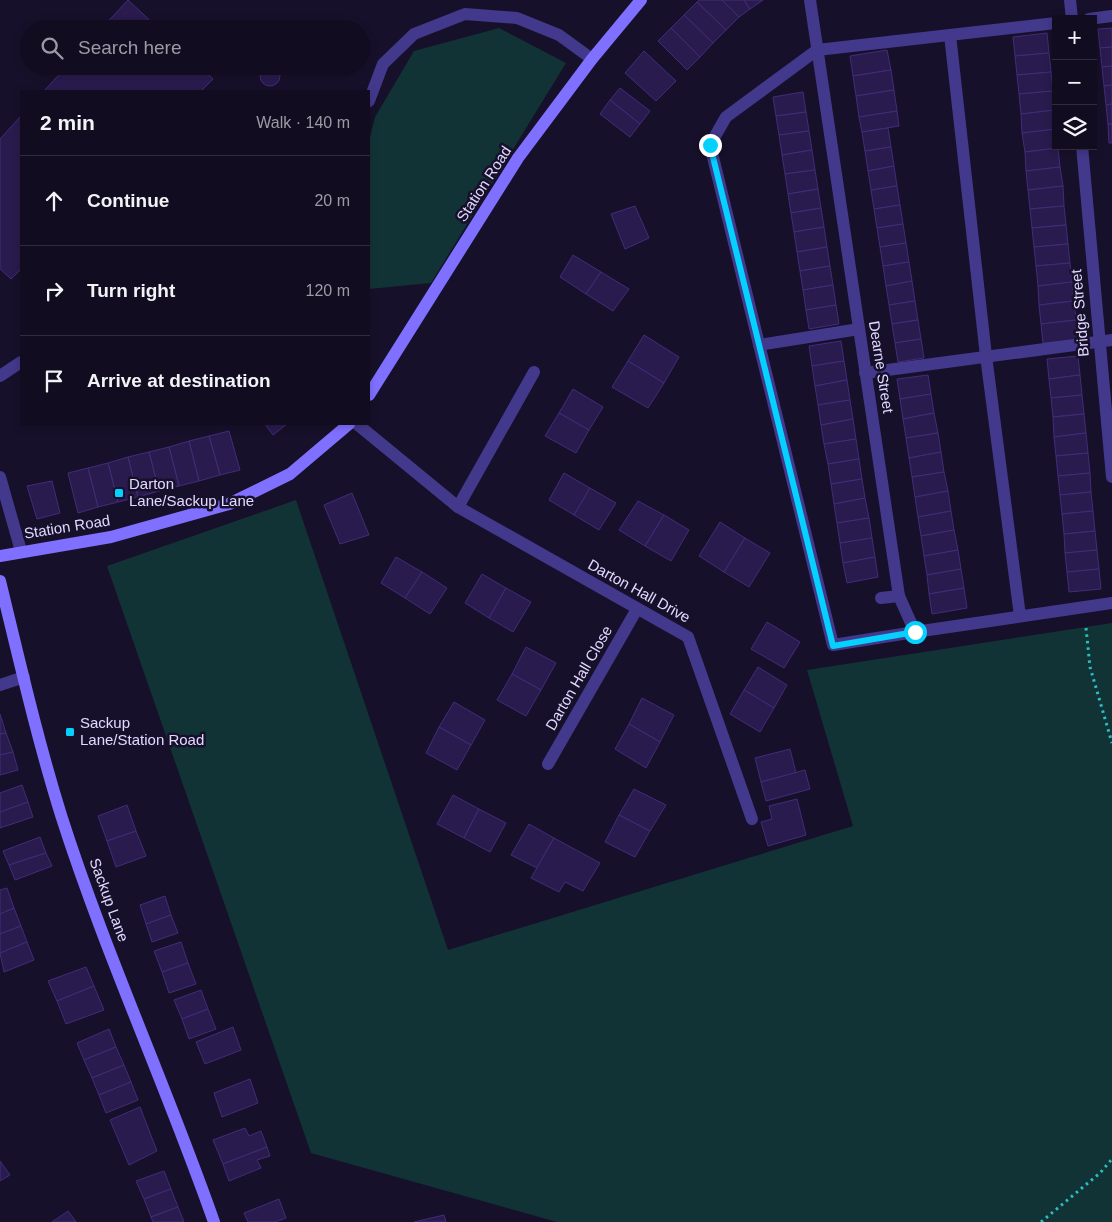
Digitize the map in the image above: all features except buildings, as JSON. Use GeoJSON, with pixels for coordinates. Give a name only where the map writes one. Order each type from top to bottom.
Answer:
{"type":"FeatureCollection","features":[{"type":"Feature","properties":{"kind":"main road","name":"Station Road"},"geometry":{"type":"LineString","coordinates":[[370,394],[518,158],[592,59],[641,0]]}},
{"type":"Feature","properties":{"kind":"main road","name":"Station Road"},"geometry":{"type":"LineString","coordinates":[[0,556],[111,537],[230,504],[290,474],[348,425]]}},
{"type":"Feature","properties":{"kind":"main road","name":"Sackup Lane"},"geometry":{"type":"LineString","coordinates":[[0,581],[64,824],[125,993],[195,1166],[214,1222]]}},
{"type":"Feature","properties":{"kind":"street","name":"Dearne Street"},"geometry":{"type":"LineString","coordinates":[[810,0],[899,596],[915,632]]}},
{"type":"Feature","properties":{"kind":"street"},"geometry":{"type":"LineString","coordinates":[[1070,0],[1072,15]]}},
{"type":"Feature","properties":{"kind":"street"},"geometry":{"type":"LineString","coordinates":[[370,98],[383,64],[414,34],[465,14],[517,18],[559,35],[592,59]]}},
{"type":"Feature","properties":{"kind":"street"},"geometry":{"type":"LineString","coordinates":[[1097,18],[1112,16]]}},
{"type":"Feature","properties":{"kind":"street"},"geometry":{"type":"LineString","coordinates":[[1052,23],[817,50],[726,117],[710,145],[759,344],[830,611],[833,646],[1112,603]]}},
{"type":"Feature","properties":{"kind":"street"},"geometry":{"type":"LineString","coordinates":[[950,35],[986,356],[1020,616]]}},
{"type":"Feature","properties":{"kind":"street","name":"Bridge Street"},"geometry":{"type":"LineString","coordinates":[[1082,150],[1098,341],[1112,478]]}},
{"type":"Feature","properties":{"kind":"street"},"geometry":{"type":"LineString","coordinates":[[759,344],[858,329]]}},
{"type":"Feature","properties":{"kind":"street"},"geometry":{"type":"LineString","coordinates":[[865,373],[1112,340]]}},
{"type":"Feature","properties":{"kind":"street"},"geometry":{"type":"LineString","coordinates":[[0,376],[20,363]]}},
{"type":"Feature","properties":{"kind":"street"},"geometry":{"type":"LineString","coordinates":[[458,507],[534,372]]}},
{"type":"Feature","properties":{"kind":"street","name":"Darton Hall Drive"},"geometry":{"type":"LineString","coordinates":[[358,425],[458,507],[688,637],[752,819]]}},
{"type":"Feature","properties":{"kind":"street"},"geometry":{"type":"LineString","coordinates":[[0,477],[21,551]]}},
{"type":"Feature","properties":{"kind":"street"},"geometry":{"type":"LineString","coordinates":[[881,598],[899,596]]}},
{"type":"Feature","properties":{"kind":"street","name":"Darton Hall Close"},"geometry":{"type":"LineString","coordinates":[[548,764],[637,609]]}},
{"type":"Feature","properties":{"kind":"street"},"geometry":{"type":"LineString","coordinates":[[0,685],[24,677]]}},
{"type":"Feature","properties":{"kind":"path"},"geometry":{"type":"LineString","coordinates":[[1083,608],[1090,667],[1112,744]]}},
{"type":"Feature","properties":{"kind":"path"},"geometry":{"type":"LineString","coordinates":[[1041,1222],[1100,1173],[1112,1159]]}},
{"type":"Feature","properties":{"kind":"green space"},"geometry":{"type":"Polygon","coordinates":[[[499,28],[566,63],[431,283],[370,289],[370,137],[375,117],[414,51],[499,28]]]}},
{"type":"Feature","properties":{"kind":"green space"},"geometry":{"type":"Polygon","coordinates":[[[296,500],[448,950],[853,826],[807,670],[1112,623],[1112,1222],[557,1222],[311,1153],[107,566],[296,500]]]}},
{"type":"Feature","properties":{"kind":"place","name":"Darton Lane/Sackup Lane"},"geometry":{"type":"Point","coordinates":[119,493]}},
{"type":"Feature","properties":{"kind":"place","name":"Sackup Lane/Station Road"},"geometry":{"type":"Point","coordinates":[70,732]}},
{"type":"Feature","properties":{"kind":"route"},"geometry":{"type":"LineString","coordinates":[[710,145],[833,646],[915,632]]}}]}
